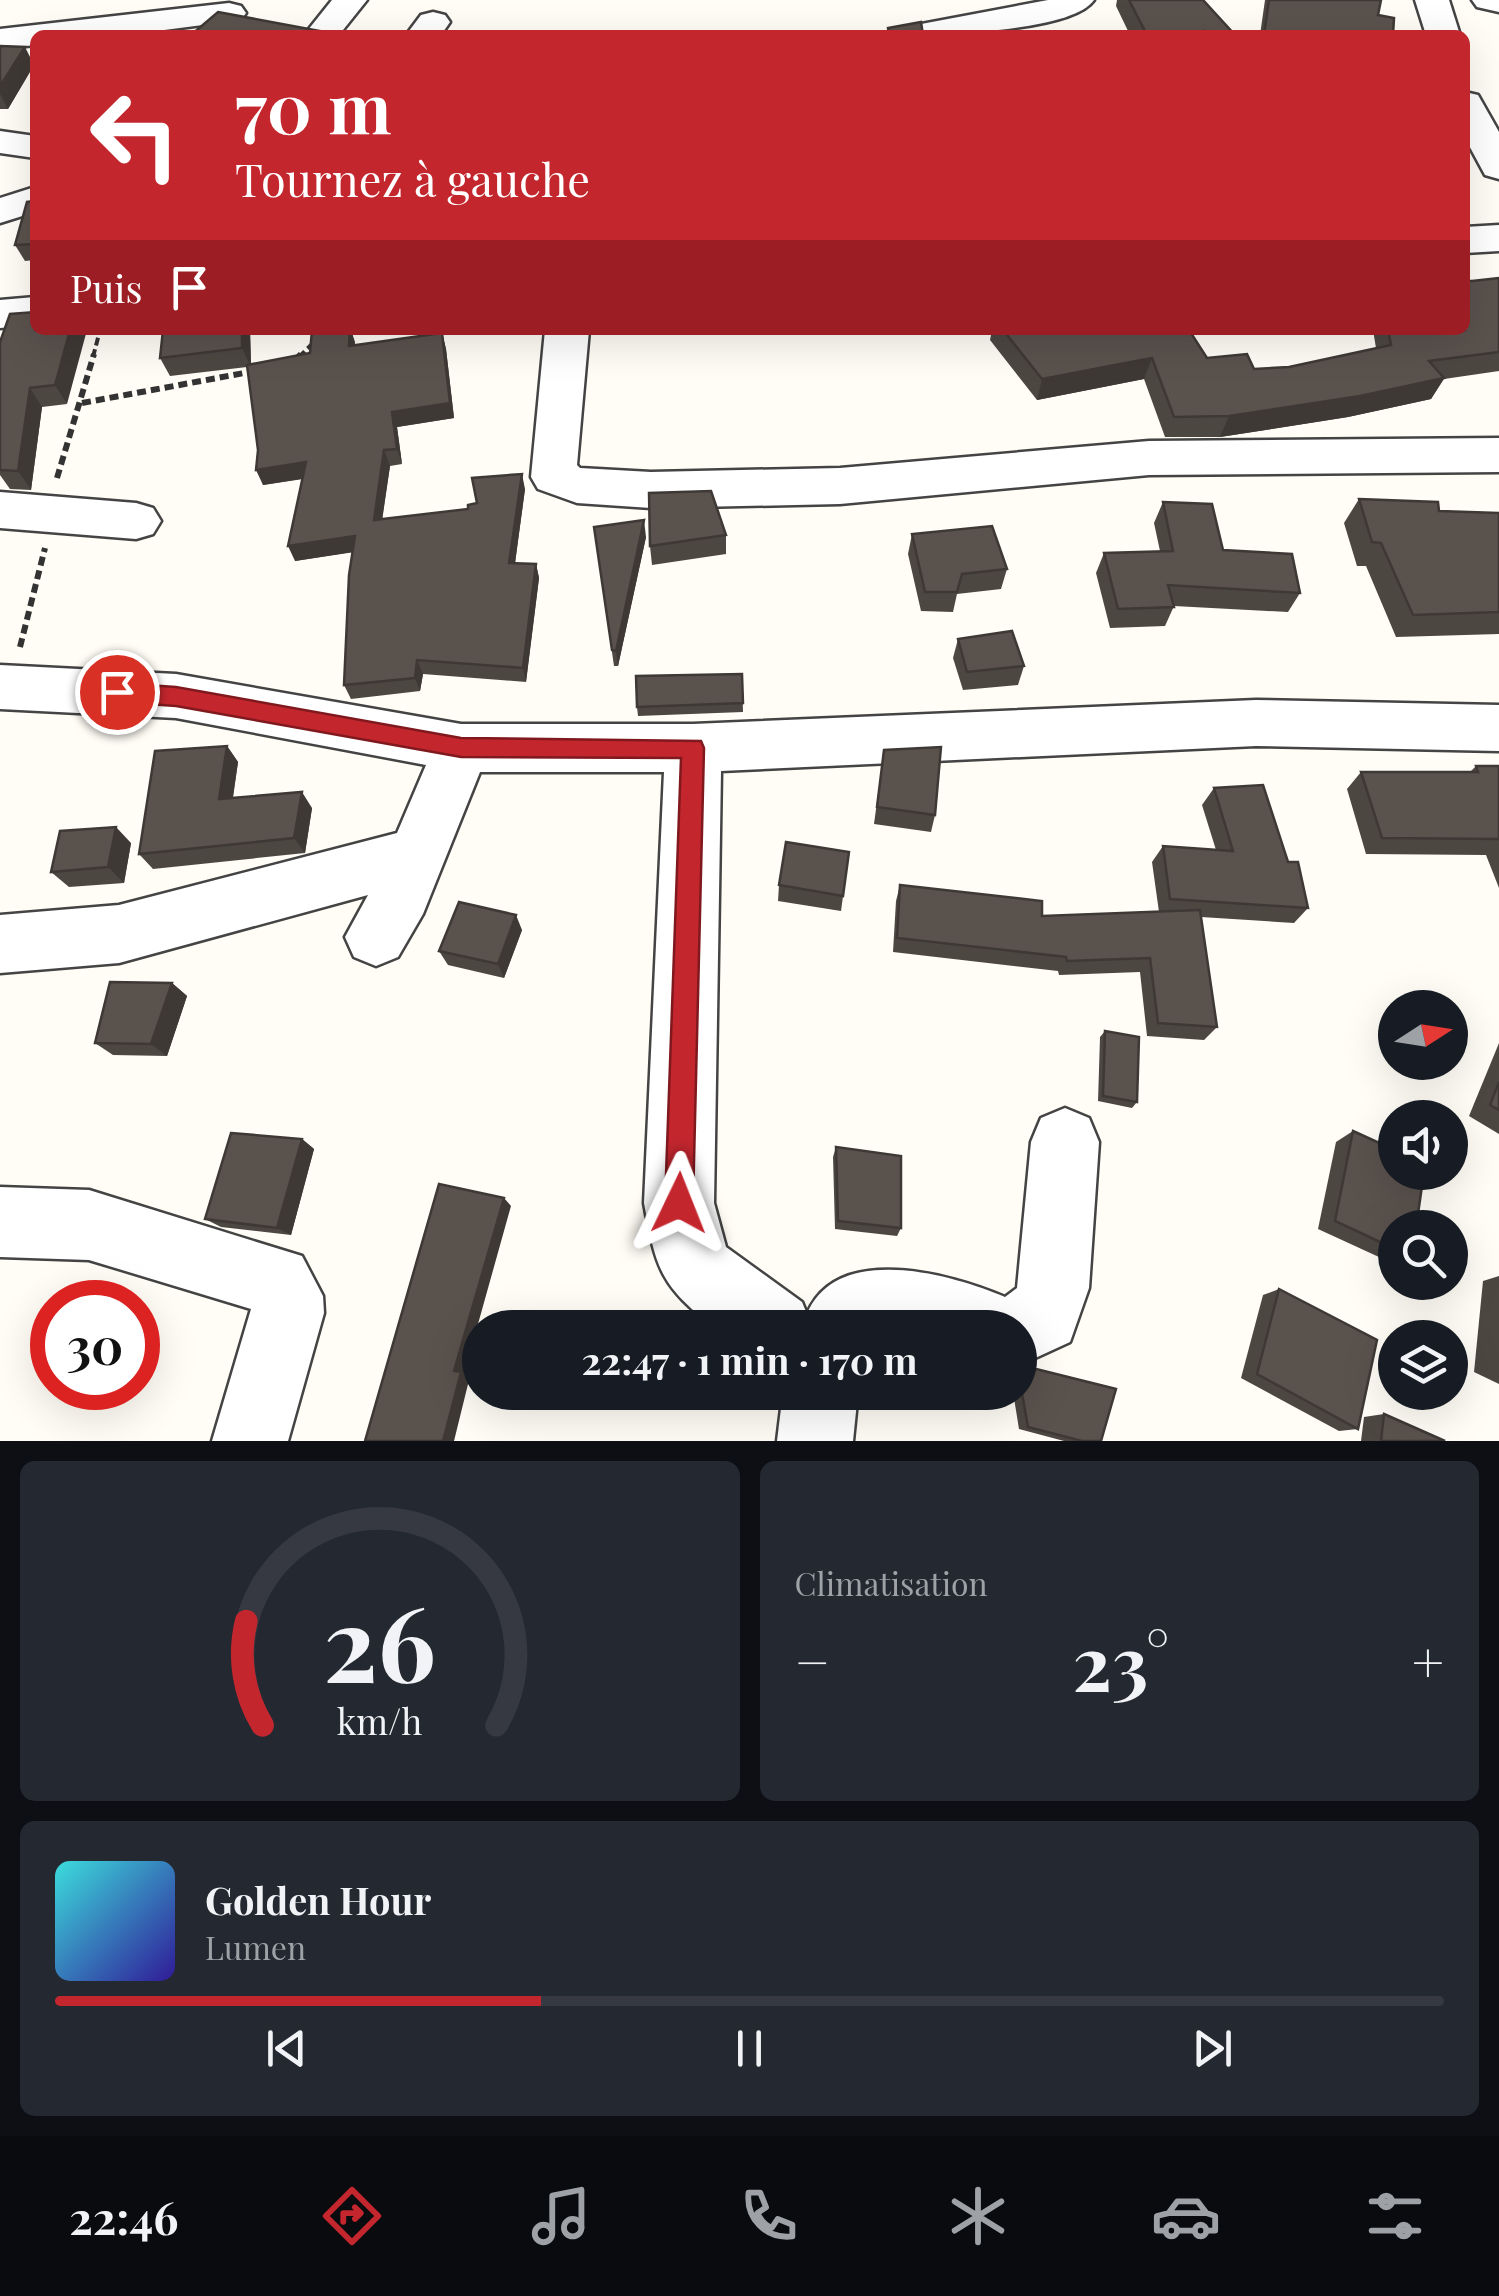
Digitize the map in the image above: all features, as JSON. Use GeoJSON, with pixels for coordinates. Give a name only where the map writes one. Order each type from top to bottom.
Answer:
{"type":"FeatureCollection","features":[{"type":"Feature","properties":{"kind":"street"},"geometry":{"type":"LineString","coordinates":[[324,30],[350,0]]}},
{"type":"Feature","properties":{"kind":"street"},"geometry":{"type":"LineString","coordinates":[[942,30],[1064,7],[1077,0]]}},
{"type":"Feature","properties":{"kind":"street"},"geometry":{"type":"LineString","coordinates":[[1432,0],[1441,30]]}},
{"type":"Feature","properties":{"kind":"street"},"geometry":{"type":"LineString","coordinates":[[1489,0],[1499,2]]}},
{"type":"Feature","properties":{"kind":"street"},"geometry":{"type":"LineString","coordinates":[[204,30],[237,6]]}},
{"type":"Feature","properties":{"kind":"street"},"geometry":{"type":"LineString","coordinates":[[65,30],[237,6]]}},
{"type":"Feature","properties":{"kind":"street"},"geometry":{"type":"LineString","coordinates":[[0,39],[30,35]]}},
{"type":"Feature","properties":{"kind":"street"},"geometry":{"type":"LineString","coordinates":[[1470,99],[1499,100]]}},
{"type":"Feature","properties":{"kind":"street"},"geometry":{"type":"LineString","coordinates":[[1470,109],[1499,166]]}},
{"type":"Feature","properties":{"kind":"street"},"geometry":{"type":"LineString","coordinates":[[0,142],[30,145]]}},
{"type":"Feature","properties":{"kind":"street"},"geometry":{"type":"LineString","coordinates":[[1470,240],[1499,238]]}},
{"type":"Feature","properties":{"kind":"street"},"geometry":{"type":"LineString","coordinates":[[0,314],[30,311]]}},
{"type":"Feature","properties":{"kind":"street"},"geometry":{"type":"LineString","coordinates":[[566,335],[553,466],[555,477],[578,485],[651,490],[840,486],[1150,458],[1499,455]]}},
{"type":"Feature","properties":{"kind":"street"},"geometry":{"type":"LineString","coordinates":[[22,512],[136,521]]}},
{"type":"Feature","properties":{"kind":"street"},"geometry":{"type":"LineString","coordinates":[[5,687],[176,696],[461,748],[692,748],[1256,723],[1499,728]]}},
{"type":"Feature","properties":{"kind":"street"},"geometry":{"type":"LineString","coordinates":[[376,936],[402,894],[461,748]]}},
{"type":"Feature","properties":{"kind":"street"},"geometry":{"type":"LineString","coordinates":[[692,748],[679,1203],[688,1247],[702,1272],[752,1310]]}},
{"type":"Feature","properties":{"kind":"street"},"geometry":{"type":"LineString","coordinates":[[0,944],[119,934],[416,855]]}},
{"type":"Feature","properties":{"kind":"street"},"geometry":{"type":"LineString","coordinates":[[1037,1320],[1044,1316],[1053,1288],[1065,1142]]}},
{"type":"Feature","properties":{"kind":"street"},"geometry":{"type":"LineString","coordinates":[[0,1222],[88,1225],[277,1281],[287,1296],[288,1313],[250,1441]]}},
{"type":"Feature","properties":{"kind":"street"},"geometry":{"type":"LineString","coordinates":[[860,1310],[870,1305],[898,1304],[922,1310]]}},
{"type":"Feature","properties":{"kind":"street"},"geometry":{"type":"LineString","coordinates":[[815,1441],[818,1410]]}},
{"type":"Feature","properties":{"kind":"path"},"geometry":{"type":"LineString","coordinates":[[5,687],[45,556],[22,512],[82,403],[99,335]]}},
{"type":"Feature","properties":{"kind":"path"},"geometry":{"type":"LineString","coordinates":[[290,364],[316,341],[317,335]]}},
{"type":"Feature","properties":{"kind":"path"},"geometry":{"type":"LineString","coordinates":[[82,403],[271,368]]}},
{"type":"Feature","properties":{"kind":"building"},"geometry":{"type":"Polygon","coordinates":[[[1129,0],[1203,0],[1230,30],[1144,30],[1129,0]]]}},
{"type":"Feature","properties":{"kind":"building"},"geometry":{"type":"Polygon","coordinates":[[[1269,0],[1381,0],[1378,15],[1394,18],[1393,30],[1265,30],[1269,0]]]}},
{"type":"Feature","properties":{"kind":"building"},"geometry":{"type":"Polygon","coordinates":[[[218,12],[314,30],[197,30],[218,12]]]}},
{"type":"Feature","properties":{"kind":"building"},"geometry":{"type":"Polygon","coordinates":[[[921,22],[922,30],[888,30],[921,22]]]}},
{"type":"Feature","properties":{"kind":"building"},"geometry":{"type":"Polygon","coordinates":[[[0,46],[25,47],[0,86],[0,46]]]}},
{"type":"Feature","properties":{"kind":"building"},"geometry":{"type":"Polygon","coordinates":[[[30,202],[30,244],[15,245],[30,202]]]}},
{"type":"Feature","properties":{"kind":"building"},"geometry":{"type":"Polygon","coordinates":[[[1499,278],[1499,352],[1429,361],[1444,378],[1360,396],[1229,416],[1174,417],[1152,358],[1042,379],[1007,335],[1192,335],[1207,358],[1247,354],[1254,369],[1289,367],[1391,345],[1389,335],[1470,335],[1470,281],[1499,278]]]}},
{"type":"Feature","properties":{"kind":"building"},"geometry":{"type":"Polygon","coordinates":[[[30,312],[30,335],[69,335],[55,385],[30,388],[18,471],[0,470],[0,342],[10,314],[30,312]]]}},
{"type":"Feature","properties":{"kind":"building"},"geometry":{"type":"Polygon","coordinates":[[[162,335],[242,335],[242,348],[160,358],[162,335]]]}},
{"type":"Feature","properties":{"kind":"building"},"geometry":{"type":"Polygon","coordinates":[[[312,335],[350,335],[349,346],[442,335],[450,403],[392,412],[397,449],[384,450],[374,520],[468,509],[468,505],[477,503],[472,478],[522,474],[509,563],[536,564],[523,668],[417,660],[415,678],[344,685],[349,575],[355,536],[288,546],[306,462],[256,470],[258,450],[247,365],[310,353],[312,335]]]}},
{"type":"Feature","properties":{"kind":"building"},"geometry":{"type":"Polygon","coordinates":[[[711,491],[726,535],[650,546],[649,493],[711,491]]]}},
{"type":"Feature","properties":{"kind":"building"},"geometry":{"type":"Polygon","coordinates":[[[1359,499],[1438,502],[1439,511],[1499,513],[1499,612],[1413,615],[1381,543],[1372,542],[1359,499]]]}},
{"type":"Feature","properties":{"kind":"building"},"geometry":{"type":"Polygon","coordinates":[[[1163,502],[1212,504],[1223,550],[1292,554],[1300,593],[1168,585],[1174,607],[1118,609],[1104,553],[1173,551],[1163,502]]]}},
{"type":"Feature","properties":{"kind":"building"},"geometry":{"type":"Polygon","coordinates":[[[644,520],[616,651],[612,650],[594,527],[644,520]]]}},
{"type":"Feature","properties":{"kind":"building"},"geometry":{"type":"Polygon","coordinates":[[[992,526],[1007,569],[962,574],[957,592],[925,592],[912,534],[992,526]]]}},
{"type":"Feature","properties":{"kind":"building"},"geometry":{"type":"Polygon","coordinates":[[[1012,631],[1024,666],[967,672],[958,639],[1012,631]]]}},
{"type":"Feature","properties":{"kind":"building"},"geometry":{"type":"Polygon","coordinates":[[[742,674],[743,703],[637,707],[636,676],[742,674]]]}},
{"type":"Feature","properties":{"kind":"building"},"geometry":{"type":"Polygon","coordinates":[[[227,746],[219,799],[302,792],[294,838],[139,854],[155,751],[227,746]]]}},
{"type":"Feature","properties":{"kind":"building"},"geometry":{"type":"Polygon","coordinates":[[[941,747],[935,815],[877,807],[884,750],[941,747]]]}},
{"type":"Feature","properties":{"kind":"building"},"geometry":{"type":"Polygon","coordinates":[[[1476,766],[1499,766],[1499,839],[1382,838],[1361,772],[1478,772],[1476,766]]]}},
{"type":"Feature","properties":{"kind":"building"},"geometry":{"type":"Polygon","coordinates":[[[1263,785],[1288,862],[1298,862],[1308,908],[1170,899],[1163,846],[1233,851],[1214,788],[1263,785]]]}},
{"type":"Feature","properties":{"kind":"building"},"geometry":{"type":"Polygon","coordinates":[[[116,827],[108,867],[51,872],[60,831],[116,827]]]}},
{"type":"Feature","properties":{"kind":"building"},"geometry":{"type":"Polygon","coordinates":[[[786,842],[849,852],[843,896],[779,885],[786,842]]]}},
{"type":"Feature","properties":{"kind":"building"},"geometry":{"type":"Polygon","coordinates":[[[900,885],[1042,901],[1042,916],[1200,910],[1217,1027],[1158,1023],[1150,958],[1067,961],[1066,957],[897,938],[900,885]]]}},
{"type":"Feature","properties":{"kind":"building"},"geometry":{"type":"Polygon","coordinates":[[[459,902],[516,915],[498,964],[439,951],[459,902]]]}},
{"type":"Feature","properties":{"kind":"building"},"geometry":{"type":"Polygon","coordinates":[[[110,982],[172,983],[151,1044],[95,1043],[110,982]]]}},
{"type":"Feature","properties":{"kind":"building"},"geometry":{"type":"Polygon","coordinates":[[[1105,1031],[1139,1037],[1137,1102],[1103,1096],[1105,1031]]]}},
{"type":"Feature","properties":{"kind":"building"},"geometry":{"type":"Polygon","coordinates":[[[1499,1082],[1499,1110],[1490,1105],[1499,1082]]]}},
{"type":"Feature","properties":{"kind":"building"},"geometry":{"type":"Polygon","coordinates":[[[1353,1131],[1378,1142],[1378,1190],[1421,1190],[1419,1210],[1378,1210],[1378,1241],[1335,1221],[1353,1131]]]}},
{"type":"Feature","properties":{"kind":"building"},"geometry":{"type":"Polygon","coordinates":[[[231,1133],[302,1139],[277,1228],[205,1219],[231,1133]]]}},
{"type":"Feature","properties":{"kind":"building"},"geometry":{"type":"Polygon","coordinates":[[[836,1147],[901,1156],[901,1228],[838,1221],[836,1147]]]}},
{"type":"Feature","properties":{"kind":"building"},"geometry":{"type":"Polygon","coordinates":[[[439,1184],[504,1198],[472,1310],[462,1310],[462,1343],[454,1371],[461,1372],[443,1441],[365,1441],[439,1184]]]}},
{"type":"Feature","properties":{"kind":"building"},"geometry":{"type":"Polygon","coordinates":[[[1279,1289],[1377,1340],[1358,1429],[1257,1374],[1279,1289]]]}},
{"type":"Feature","properties":{"kind":"building"},"geometry":{"type":"Polygon","coordinates":[[[1037,1369],[1116,1389],[1101,1441],[1082,1441],[1028,1427],[1025,1410],[1037,1410],[1037,1369]]]}},
{"type":"Feature","properties":{"kind":"building"},"geometry":{"type":"Polygon","coordinates":[[[1384,1414],[1445,1441],[1381,1441],[1384,1414]]]}},
{"type":"Feature","properties":{"kind":"route"},"geometry":{"type":"LineString","coordinates":[[117,692],[176,696],[461,748],[692,748],[679,1203]]}}]}
